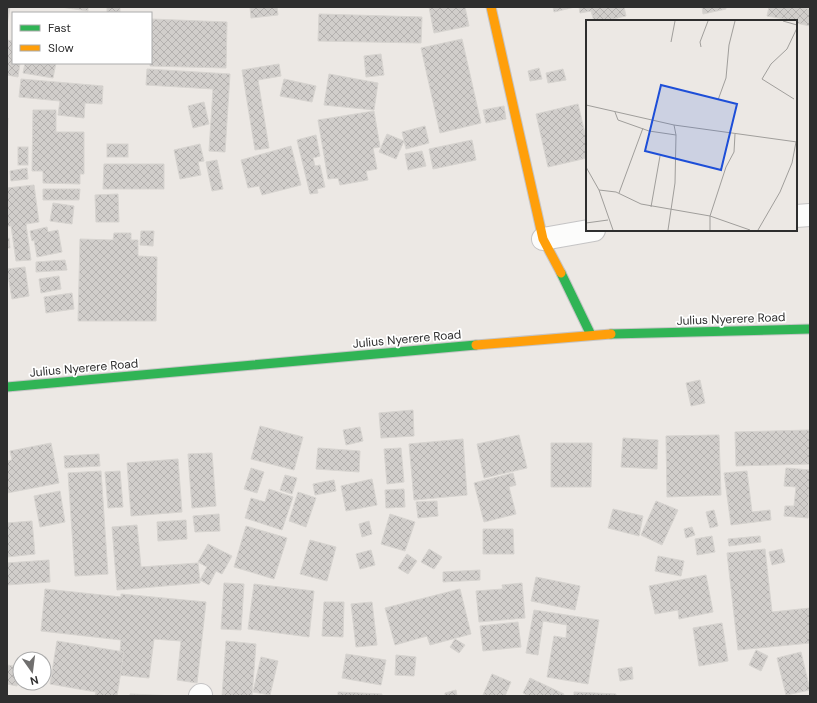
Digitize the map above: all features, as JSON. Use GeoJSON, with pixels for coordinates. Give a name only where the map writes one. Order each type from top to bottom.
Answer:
{"type":"FeatureCollection","features":[{"type":"Feature","properties":{"kind":"main road"},"geometry":{"type":"LineString","coordinates":[[491,7],[543,239],[574,297],[591,336]]}},
{"type":"Feature","properties":{"kind":"main road","name":"Julius Nyerere Road"},"geometry":{"type":"LineString","coordinates":[[7,387],[591,336],[810,329]]}},
{"type":"Feature","properties":{"kind":"street"},"geometry":{"type":"LineString","coordinates":[[797,216],[810,215]]}},
{"type":"Feature","properties":{"kind":"street"},"geometry":{"type":"LineString","coordinates":[[543,239],[588,231]]}},
{"type":"Feature","properties":{"kind":"building"},"geometry":{"type":"Polygon","coordinates":[[[7,7],[10,7],[7,25],[7,7]]]}},
{"type":"Feature","properties":{"kind":"building"},"geometry":{"type":"Polygon","coordinates":[[[61,7],[88,7],[88,11],[61,7]]]}},
{"type":"Feature","properties":{"kind":"building"},"geometry":{"type":"Polygon","coordinates":[[[107,7],[120,7],[120,12],[107,12],[107,7]]]}},
{"type":"Feature","properties":{"kind":"building"},"geometry":{"type":"Polygon","coordinates":[[[250,7],[277,7],[278,15],[251,18],[250,7]]]}},
{"type":"Feature","properties":{"kind":"building"},"geometry":{"type":"Polygon","coordinates":[[[429,7],[465,7],[469,26],[434,33],[429,7]]]}},
{"type":"Feature","properties":{"kind":"building"},"geometry":{"type":"Polygon","coordinates":[[[553,7],[575,7],[554,12],[553,7]]]}},
{"type":"Feature","properties":{"kind":"building"},"geometry":{"type":"Polygon","coordinates":[[[579,7],[624,7],[626,16],[608,20],[594,20],[591,11],[580,13],[579,7]]]}},
{"type":"Feature","properties":{"kind":"building"},"geometry":{"type":"Polygon","coordinates":[[[702,7],[726,7],[726,9],[703,14],[702,7]]]}},
{"type":"Feature","properties":{"kind":"building"},"geometry":{"type":"Polygon","coordinates":[[[769,7],[801,7],[810,9],[810,26],[797,23],[797,20],[767,16],[769,7]]]}},
{"type":"Feature","properties":{"kind":"building"},"geometry":{"type":"Polygon","coordinates":[[[319,14],[422,17],[421,43],[318,41],[319,14]]]}},
{"type":"Feature","properties":{"kind":"building"},"geometry":{"type":"Polygon","coordinates":[[[152,19],[227,22],[226,68],[150,66],[150,64],[152,64],[152,19]]]}},
{"type":"Feature","properties":{"kind":"building"},"geometry":{"type":"Polygon","coordinates":[[[462,39],[481,123],[440,133],[421,48],[462,39]]]}},
{"type":"Feature","properties":{"kind":"building"},"geometry":{"type":"Polygon","coordinates":[[[7,40],[12,41],[12,64],[20,64],[18,77],[7,75],[7,40]]]}},
{"type":"Feature","properties":{"kind":"building"},"geometry":{"type":"Polygon","coordinates":[[[381,54],[384,75],[366,77],[364,56],[381,54]]]}},
{"type":"Feature","properties":{"kind":"building"},"geometry":{"type":"Polygon","coordinates":[[[25,64],[56,64],[53,78],[23,73],[25,64]]]}},
{"type":"Feature","properties":{"kind":"building"},"geometry":{"type":"Polygon","coordinates":[[[279,64],[281,76],[258,80],[269,148],[255,150],[242,70],[279,64]]]}},
{"type":"Feature","properties":{"kind":"building"},"geometry":{"type":"Polygon","coordinates":[[[539,68],[542,79],[530,81],[528,71],[539,68]]]}},
{"type":"Feature","properties":{"kind":"building"},"geometry":{"type":"Polygon","coordinates":[[[147,69],[230,74],[225,152],[209,151],[213,89],[146,85],[147,69]]]}},
{"type":"Feature","properties":{"kind":"building"},"geometry":{"type":"Polygon","coordinates":[[[563,69],[566,80],[548,83],[546,73],[563,69]]]}},
{"type":"Feature","properties":{"kind":"building"},"geometry":{"type":"Polygon","coordinates":[[[329,74],[378,83],[374,110],[324,105],[329,74]]]}},
{"type":"Feature","properties":{"kind":"building"},"geometry":{"type":"Polygon","coordinates":[[[21,79],[103,86],[102,104],[85,103],[84,118],[58,115],[60,101],[19,97],[21,79]]]}},
{"type":"Feature","properties":{"kind":"building"},"geometry":{"type":"Polygon","coordinates":[[[284,79],[316,86],[312,102],[280,96],[284,79]]]}},
{"type":"Feature","properties":{"kind":"building"},"geometry":{"type":"Polygon","coordinates":[[[204,102],[209,124],[193,128],[188,106],[204,102]]]}},
{"type":"Feature","properties":{"kind":"building"},"geometry":{"type":"Polygon","coordinates":[[[578,104],[586,138],[586,158],[548,167],[536,114],[578,104]]]}},
{"type":"Feature","properties":{"kind":"building"},"geometry":{"type":"Polygon","coordinates":[[[504,106],[506,119],[486,123],[483,110],[504,106]]]}},
{"type":"Feature","properties":{"kind":"building"},"geometry":{"type":"Polygon","coordinates":[[[33,110],[56,110],[56,132],[84,132],[84,174],[80,174],[80,184],[43,183],[43,171],[32,171],[33,110]]]}},
{"type":"Feature","properties":{"kind":"building"},"geometry":{"type":"Polygon","coordinates":[[[374,111],[380,147],[373,148],[377,169],[366,171],[368,180],[340,185],[338,178],[328,179],[318,120],[374,111]]]}},
{"type":"Feature","properties":{"kind":"building"},"geometry":{"type":"Polygon","coordinates":[[[7,118],[8,118],[7,146],[7,118]]]}},
{"type":"Feature","properties":{"kind":"building"},"geometry":{"type":"Polygon","coordinates":[[[425,126],[429,143],[406,149],[402,132],[425,126]]]}},
{"type":"Feature","properties":{"kind":"building"},"geometry":{"type":"Polygon","coordinates":[[[387,134],[404,141],[396,159],[379,152],[387,134]]]}},
{"type":"Feature","properties":{"kind":"building"},"geometry":{"type":"Polygon","coordinates":[[[316,135],[320,156],[313,158],[315,166],[320,165],[325,187],[317,189],[318,193],[310,194],[297,140],[316,135]]]}},
{"type":"Feature","properties":{"kind":"building"},"geometry":{"type":"Polygon","coordinates":[[[472,140],[476,160],[433,169],[429,149],[472,140]]]}},
{"type":"Feature","properties":{"kind":"building"},"geometry":{"type":"Polygon","coordinates":[[[107,144],[128,144],[128,157],[107,157],[107,144]]]}},
{"type":"Feature","properties":{"kind":"building"},"geometry":{"type":"Polygon","coordinates":[[[200,144],[204,161],[198,162],[201,175],[180,179],[174,150],[200,144]]]}},
{"type":"Feature","properties":{"kind":"building"},"geometry":{"type":"Polygon","coordinates":[[[291,146],[301,185],[262,195],[259,186],[248,188],[241,160],[291,146]]]}},
{"type":"Feature","properties":{"kind":"building"},"geometry":{"type":"Polygon","coordinates":[[[18,147],[28,147],[28,165],[18,165],[18,147]]]}},
{"type":"Feature","properties":{"kind":"building"},"geometry":{"type":"Polygon","coordinates":[[[422,151],[426,166],[408,170],[405,154],[422,151]]]}},
{"type":"Feature","properties":{"kind":"building"},"geometry":{"type":"Polygon","coordinates":[[[217,160],[223,189],[212,191],[206,162],[217,160]]]}},
{"type":"Feature","properties":{"kind":"building"},"geometry":{"type":"Polygon","coordinates":[[[104,164],[164,164],[164,189],[103,189],[104,164]]]}},
{"type":"Feature","properties":{"kind":"building"},"geometry":{"type":"Polygon","coordinates":[[[27,168],[28,179],[11,181],[10,171],[27,168]]]}},
{"type":"Feature","properties":{"kind":"building"},"geometry":{"type":"Polygon","coordinates":[[[34,185],[39,222],[26,224],[31,260],[16,261],[11,226],[7,226],[7,188],[34,185]]]}},
{"type":"Feature","properties":{"kind":"building"},"geometry":{"type":"Polygon","coordinates":[[[43,189],[80,189],[79,200],[43,200],[43,189]]]}},
{"type":"Feature","properties":{"kind":"building"},"geometry":{"type":"Polygon","coordinates":[[[118,194],[119,222],[96,222],[95,195],[118,194]]]}},
{"type":"Feature","properties":{"kind":"building"},"geometry":{"type":"Polygon","coordinates":[[[53,203],[74,206],[72,224],[50,221],[53,203]]]}},
{"type":"Feature","properties":{"kind":"building"},"geometry":{"type":"Polygon","coordinates":[[[47,227],[48,232],[58,230],[62,252],[37,257],[34,240],[32,241],[30,231],[47,227]]]}},
{"type":"Feature","properties":{"kind":"building"},"geometry":{"type":"Polygon","coordinates":[[[141,231],[154,231],[153,246],[140,245],[141,231]]]}},
{"type":"Feature","properties":{"kind":"building"},"geometry":{"type":"Polygon","coordinates":[[[114,233],[131,233],[131,240],[138,240],[138,256],[157,257],[156,321],[78,321],[80,239],[113,240],[114,233]]]}},
{"type":"Feature","properties":{"kind":"building"},"geometry":{"type":"Polygon","coordinates":[[[9,238],[10,248],[7,248],[7,239],[9,238]]]}},
{"type":"Feature","properties":{"kind":"building"},"geometry":{"type":"Polygon","coordinates":[[[65,260],[67,270],[36,272],[36,262],[65,260]]]}},
{"type":"Feature","properties":{"kind":"building"},"geometry":{"type":"Polygon","coordinates":[[[25,267],[29,296],[12,299],[7,269],[25,267]]]}},
{"type":"Feature","properties":{"kind":"building"},"geometry":{"type":"Polygon","coordinates":[[[59,276],[61,289],[41,293],[39,279],[59,276]]]}},
{"type":"Feature","properties":{"kind":"building"},"geometry":{"type":"Polygon","coordinates":[[[72,293],[74,309],[46,313],[44,297],[72,293]]]}},
{"type":"Feature","properties":{"kind":"building"},"geometry":{"type":"Polygon","coordinates":[[[700,380],[705,403],[691,406],[686,383],[700,380]]]}},
{"type":"Feature","properties":{"kind":"building"},"geometry":{"type":"Polygon","coordinates":[[[413,410],[414,436],[381,438],[379,413],[413,410]]]}},
{"type":"Feature","properties":{"kind":"building"},"geometry":{"type":"Polygon","coordinates":[[[260,426],[303,437],[294,470],[251,459],[260,426]]]}},
{"type":"Feature","properties":{"kind":"building"},"geometry":{"type":"Polygon","coordinates":[[[360,427],[363,441],[346,445],[343,430],[360,427]]]}},
{"type":"Feature","properties":{"kind":"building"},"geometry":{"type":"Polygon","coordinates":[[[809,430],[810,464],[736,466],[735,432],[809,430]]]}},
{"type":"Feature","properties":{"kind":"building"},"geometry":{"type":"Polygon","coordinates":[[[519,435],[527,468],[484,478],[477,444],[519,435]]]}},
{"type":"Feature","properties":{"kind":"building"},"geometry":{"type":"Polygon","coordinates":[[[719,435],[721,495],[667,497],[666,436],[719,435]]]}},
{"type":"Feature","properties":{"kind":"building"},"geometry":{"type":"Polygon","coordinates":[[[623,438],[658,440],[657,469],[621,467],[623,438]]]}},
{"type":"Feature","properties":{"kind":"building"},"geometry":{"type":"Polygon","coordinates":[[[463,439],[467,495],[414,500],[409,444],[463,439]]]}},
{"type":"Feature","properties":{"kind":"building"},"geometry":{"type":"Polygon","coordinates":[[[51,443],[59,483],[7,493],[7,461],[12,460],[10,451],[51,443]]]}},
{"type":"Feature","properties":{"kind":"building"},"geometry":{"type":"Polygon","coordinates":[[[551,443],[592,443],[591,487],[551,487],[551,443]]]}},
{"type":"Feature","properties":{"kind":"building"},"geometry":{"type":"Polygon","coordinates":[[[318,448],[360,451],[359,472],[316,469],[318,448]]]}},
{"type":"Feature","properties":{"kind":"building"},"geometry":{"type":"Polygon","coordinates":[[[401,448],[404,482],[387,484],[384,449],[401,448]]]}},
{"type":"Feature","properties":{"kind":"building"},"geometry":{"type":"Polygon","coordinates":[[[212,453],[216,506],[192,508],[188,454],[212,453]]]}},
{"type":"Feature","properties":{"kind":"building"},"geometry":{"type":"Polygon","coordinates":[[[99,454],[100,466],[65,468],[64,456],[99,454]]]}},
{"type":"Feature","properties":{"kind":"building"},"geometry":{"type":"Polygon","coordinates":[[[178,459],[182,512],[131,516],[127,463],[178,459]]]}},
{"type":"Feature","properties":{"kind":"building"},"geometry":{"type":"Polygon","coordinates":[[[251,468],[264,472],[257,493],[244,489],[251,468]]]}},
{"type":"Feature","properties":{"kind":"building"},"geometry":{"type":"Polygon","coordinates":[[[786,468],[810,470],[808,518],[784,516],[785,506],[794,506],[796,487],[784,486],[786,468]]]}},
{"type":"Feature","properties":{"kind":"building"},"geometry":{"type":"Polygon","coordinates":[[[101,471],[108,574],[75,576],[68,473],[101,471]]]}},
{"type":"Feature","properties":{"kind":"building"},"geometry":{"type":"Polygon","coordinates":[[[120,471],[123,507],[108,508],[105,472],[120,471]]]}},
{"type":"Feature","properties":{"kind":"building"},"geometry":{"type":"Polygon","coordinates":[[[747,471],[752,512],[770,510],[771,520],[731,525],[724,473],[747,471]]]}},
{"type":"Feature","properties":{"kind":"building"},"geometry":{"type":"Polygon","coordinates":[[[513,473],[516,485],[509,487],[516,514],[484,522],[474,483],[513,473]]]}},
{"type":"Feature","properties":{"kind":"building"},"geometry":{"type":"Polygon","coordinates":[[[285,475],[297,478],[292,494],[280,490],[285,475]]]}},
{"type":"Feature","properties":{"kind":"building"},"geometry":{"type":"Polygon","coordinates":[[[372,479],[377,505],[346,511],[341,486],[372,479]]]}},
{"type":"Feature","properties":{"kind":"building"},"geometry":{"type":"Polygon","coordinates":[[[334,480],[336,491],[315,495],[313,484],[334,480]]]}},
{"type":"Feature","properties":{"kind":"building"},"geometry":{"type":"Polygon","coordinates":[[[269,489],[293,497],[282,530],[245,518],[251,498],[265,502],[269,489]]]}},
{"type":"Feature","properties":{"kind":"building"},"geometry":{"type":"Polygon","coordinates":[[[404,489],[405,507],[386,508],[385,490],[404,489]]]}},
{"type":"Feature","properties":{"kind":"building"},"geometry":{"type":"Polygon","coordinates":[[[60,491],[65,522],[40,527],[34,496],[60,491]]]}},
{"type":"Feature","properties":{"kind":"building"},"geometry":{"type":"Polygon","coordinates":[[[298,492],[316,498],[306,527],[289,521],[298,492]]]}},
{"type":"Feature","properties":{"kind":"building"},"geometry":{"type":"Polygon","coordinates":[[[437,501],[438,516],[418,518],[416,502],[437,501]]]}},
{"type":"Feature","properties":{"kind":"building"},"geometry":{"type":"Polygon","coordinates":[[[656,501],[678,510],[662,545],[641,535],[656,501]]]}},
{"type":"Feature","properties":{"kind":"building"},"geometry":{"type":"Polygon","coordinates":[[[613,509],[643,516],[639,536],[608,528],[613,509]]]}},
{"type":"Feature","properties":{"kind":"building"},"geometry":{"type":"Polygon","coordinates":[[[714,510],[718,526],[710,528],[706,512],[714,510]]]}},
{"type":"Feature","properties":{"kind":"building"},"geometry":{"type":"Polygon","coordinates":[[[219,514],[220,531],[195,532],[193,516],[219,514]]]}},
{"type":"Feature","properties":{"kind":"building"},"geometry":{"type":"Polygon","coordinates":[[[390,514],[415,522],[405,551],[381,544],[390,514]]]}},
{"type":"Feature","properties":{"kind":"building"},"geometry":{"type":"Polygon","coordinates":[[[186,520],[187,539],[158,541],[157,522],[186,520]]]}},
{"type":"Feature","properties":{"kind":"building"},"geometry":{"type":"Polygon","coordinates":[[[32,521],[35,554],[7,557],[7,523],[32,521]]]}},
{"type":"Feature","properties":{"kind":"building"},"geometry":{"type":"Polygon","coordinates":[[[369,521],[372,534],[362,537],[359,524],[369,521]]]}},
{"type":"Feature","properties":{"kind":"building"},"geometry":{"type":"Polygon","coordinates":[[[137,525],[141,567],[198,563],[200,583],[117,590],[112,527],[137,525]]]}},
{"type":"Feature","properties":{"kind":"building"},"geometry":{"type":"Polygon","coordinates":[[[246,526],[287,538],[274,579],[234,567],[246,526]]]}},
{"type":"Feature","properties":{"kind":"building"},"geometry":{"type":"Polygon","coordinates":[[[692,527],[695,535],[686,538],[684,529],[692,527]]]}},
{"type":"Feature","properties":{"kind":"building"},"geometry":{"type":"Polygon","coordinates":[[[483,529],[513,529],[514,554],[483,554],[483,529]]]}},
{"type":"Feature","properties":{"kind":"building"},"geometry":{"type":"Polygon","coordinates":[[[712,536],[715,552],[697,555],[695,539],[712,536]]]}},
{"type":"Feature","properties":{"kind":"building"},"geometry":{"type":"Polygon","coordinates":[[[760,536],[761,542],[729,546],[728,539],[760,536]]]}},
{"type":"Feature","properties":{"kind":"building"},"geometry":{"type":"Polygon","coordinates":[[[310,540],[336,547],[327,581],[300,574],[310,540]]]}},
{"type":"Feature","properties":{"kind":"building"},"geometry":{"type":"Polygon","coordinates":[[[208,544],[232,556],[222,574],[216,571],[209,585],[200,580],[207,567],[198,562],[208,544]]]}},
{"type":"Feature","properties":{"kind":"building"},"geometry":{"type":"Polygon","coordinates":[[[429,549],[442,557],[434,569],[421,562],[429,549]]]}},
{"type":"Feature","properties":{"kind":"building"},"geometry":{"type":"Polygon","coordinates":[[[765,549],[772,612],[810,608],[810,643],[738,650],[727,553],[765,549]]]}},
{"type":"Feature","properties":{"kind":"building"},"geometry":{"type":"Polygon","coordinates":[[[782,549],[785,562],[772,565],[769,552],[782,549]]]}},
{"type":"Feature","properties":{"kind":"building"},"geometry":{"type":"Polygon","coordinates":[[[371,550],[375,565],[360,569],[356,554],[371,550]]]}},
{"type":"Feature","properties":{"kind":"building"},"geometry":{"type":"Polygon","coordinates":[[[407,554],[417,561],[408,574],[398,568],[407,554]]]}},
{"type":"Feature","properties":{"kind":"building"},"geometry":{"type":"Polygon","coordinates":[[[658,556],[684,561],[681,576],[655,571],[658,556]]]}},
{"type":"Feature","properties":{"kind":"building"},"geometry":{"type":"Polygon","coordinates":[[[49,560],[50,582],[7,585],[7,563],[49,560]]]}},
{"type":"Feature","properties":{"kind":"building"},"geometry":{"type":"Polygon","coordinates":[[[480,570],[480,580],[443,582],[443,572],[480,570]]]}},
{"type":"Feature","properties":{"kind":"building"},"geometry":{"type":"Polygon","coordinates":[[[706,575],[713,612],[679,619],[678,610],[655,614],[649,586],[706,575]]]}},
{"type":"Feature","properties":{"kind":"building"},"geometry":{"type":"Polygon","coordinates":[[[536,577],[580,586],[575,610],[531,601],[536,577]]]}},
{"type":"Feature","properties":{"kind":"building"},"geometry":{"type":"Polygon","coordinates":[[[224,583],[244,584],[241,630],[221,629],[224,583]]]}},
{"type":"Feature","properties":{"kind":"building"},"geometry":{"type":"Polygon","coordinates":[[[522,583],[525,618],[479,622],[476,591],[503,589],[502,585],[522,583]]]}},
{"type":"Feature","properties":{"kind":"building"},"geometry":{"type":"Polygon","coordinates":[[[254,584],[314,591],[309,637],[248,629],[254,584]]]}},
{"type":"Feature","properties":{"kind":"building"},"geometry":{"type":"Polygon","coordinates":[[[45,589],[121,597],[121,594],[206,602],[197,683],[177,680],[181,641],[154,639],[149,678],[118,675],[121,640],[41,631],[45,589]]]}},
{"type":"Feature","properties":{"kind":"building"},"geometry":{"type":"Polygon","coordinates":[[[460,589],[471,634],[430,645],[427,636],[395,645],[385,608],[460,589]]]}},
{"type":"Feature","properties":{"kind":"building"},"geometry":{"type":"Polygon","coordinates":[[[324,602],[344,602],[343,637],[322,636],[324,602]]]}},
{"type":"Feature","properties":{"kind":"building"},"geometry":{"type":"Polygon","coordinates":[[[372,602],[377,645],[356,647],[351,604],[372,602]]]}},
{"type":"Feature","properties":{"kind":"building"},"geometry":{"type":"Polygon","coordinates":[[[534,610],[599,620],[588,684],[547,677],[554,636],[566,638],[567,625],[543,621],[538,655],[526,653],[534,610]]]}},
{"type":"Feature","properties":{"kind":"building"},"geometry":{"type":"Polygon","coordinates":[[[518,622],[521,647],[483,651],[480,626],[518,622]]]}},
{"type":"Feature","properties":{"kind":"building"},"geometry":{"type":"Polygon","coordinates":[[[722,623],[728,661],[699,666],[693,628],[722,623]]]}},
{"type":"Feature","properties":{"kind":"building"},"geometry":{"type":"Polygon","coordinates":[[[455,639],[465,645],[459,653],[450,647],[455,639]]]}},
{"type":"Feature","properties":{"kind":"building"},"geometry":{"type":"Polygon","coordinates":[[[57,641],[124,652],[117,696],[95,696],[96,692],[52,684],[52,672],[57,641]]]}},
{"type":"Feature","properties":{"kind":"building"},"geometry":{"type":"Polygon","coordinates":[[[226,641],[256,644],[252,696],[222,696],[226,641]]]}},
{"type":"Feature","properties":{"kind":"building"},"geometry":{"type":"Polygon","coordinates":[[[756,650],[768,656],[761,671],[749,665],[756,650]]]}},
{"type":"Feature","properties":{"kind":"building"},"geometry":{"type":"Polygon","coordinates":[[[801,652],[810,690],[786,695],[777,658],[801,652]]]}},
{"type":"Feature","properties":{"kind":"building"},"geometry":{"type":"Polygon","coordinates":[[[346,654],[386,660],[381,685],[342,678],[346,654]]]}},
{"type":"Feature","properties":{"kind":"building"},"geometry":{"type":"Polygon","coordinates":[[[396,655],[416,657],[414,676],[395,675],[396,655]]]}},
{"type":"Feature","properties":{"kind":"building"},"geometry":{"type":"Polygon","coordinates":[[[261,657],[278,661],[270,695],[253,692],[261,657]]]}},
{"type":"Feature","properties":{"kind":"building"},"geometry":{"type":"Polygon","coordinates":[[[7,665],[12,666],[12,685],[7,684],[7,665]]]}},
{"type":"Feature","properties":{"kind":"building"},"geometry":{"type":"Polygon","coordinates":[[[632,667],[633,679],[620,681],[618,669],[632,667]]]}},
{"type":"Feature","properties":{"kind":"building"},"geometry":{"type":"Polygon","coordinates":[[[492,674],[511,682],[505,696],[483,695],[492,674]]]}},
{"type":"Feature","properties":{"kind":"building"},"geometry":{"type":"Polygon","coordinates":[[[530,678],[564,694],[563,696],[529,696],[523,693],[530,678]]]}},
{"type":"Feature","properties":{"kind":"building"},"geometry":{"type":"Polygon","coordinates":[[[456,690],[457,696],[445,696],[445,693],[456,690]]]}},
{"type":"Feature","properties":{"kind":"building"},"geometry":{"type":"Polygon","coordinates":[[[338,692],[382,694],[382,696],[338,696],[338,692]]]}},
{"type":"Feature","properties":{"kind":"building"},"geometry":{"type":"Polygon","coordinates":[[[574,692],[616,694],[616,696],[574,696],[574,692]]]}},
{"type":"Feature","properties":{"kind":"building"},"geometry":{"type":"Polygon","coordinates":[[[130,694],[176,696],[130,696],[130,694]]]}},
{"type":"Feature","properties":{"kind":"traffic: fast"},"geometry":{"type":"LineString","coordinates":[[561,273],[591,335]]}},
{"type":"Feature","properties":{"kind":"traffic: fast"},"geometry":{"type":"LineString","coordinates":[[611,334],[810,329]]}},
{"type":"Feature","properties":{"kind":"traffic: fast"},"geometry":{"type":"LineString","coordinates":[[7,387],[476,345]]}},
{"type":"Feature","properties":{"kind":"traffic: slow"},"geometry":{"type":"LineString","coordinates":[[491,7],[543,239],[561,273]]}},
{"type":"Feature","properties":{"kind":"traffic: slow"},"geometry":{"type":"LineString","coordinates":[[476,345],[611,334]]}}]}
